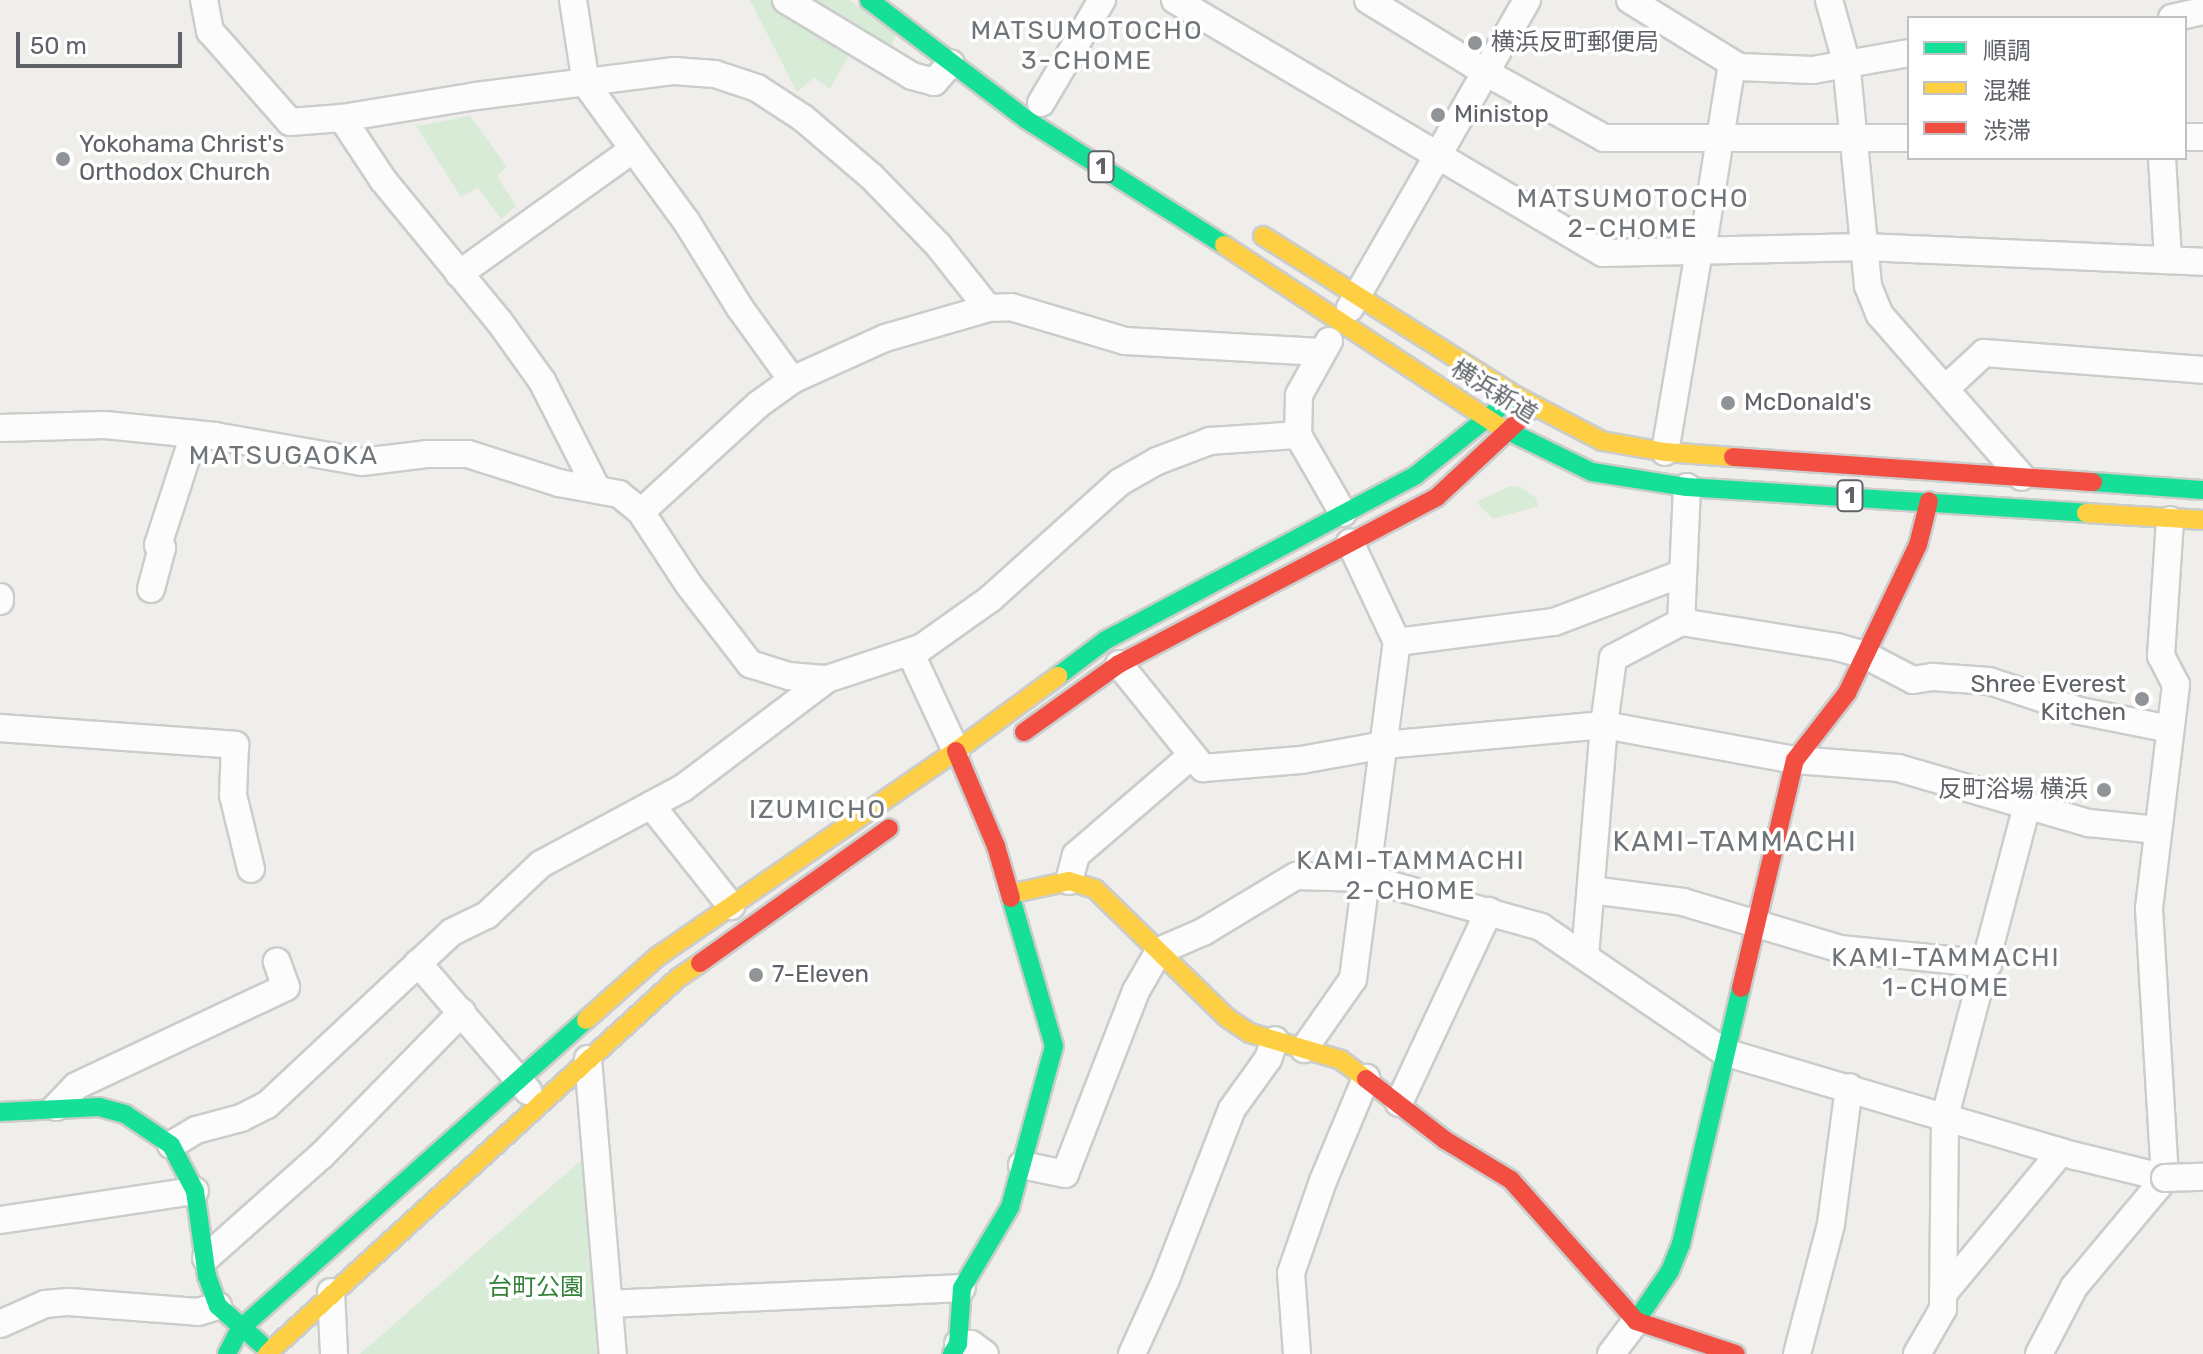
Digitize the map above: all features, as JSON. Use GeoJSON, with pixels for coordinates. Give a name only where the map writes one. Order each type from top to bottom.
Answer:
{"type":"FeatureCollection","features":[{"type":"Feature","properties":{"kind":"main road","name":"横浜新道"},"geometry":{"type":"LineString","coordinates":[[869,0],[1027,120],[1342,320],[1507,432],[1592,472],[1687,487],[2203,520]]}},
{"type":"Feature","properties":{"kind":"main road","name":"横浜新道"},"geometry":{"type":"LineString","coordinates":[[1241,222],[1359,293],[1516,396],[1602,441],[1665,452],[2203,490]]}},
{"type":"Feature","properties":{"kind":"main road"},"geometry":{"type":"LineString","coordinates":[[227,1354],[240,1329],[657,957],[731,906],[958,769],[1106,640],[1416,475],[1485,417],[1516,396]]}},
{"type":"Feature","properties":{"kind":"main road"},"geometry":{"type":"LineString","coordinates":[[1010,742],[1119,664],[1437,497],[1534,406]]}},
{"type":"Feature","properties":{"kind":"main road"},"geometry":{"type":"LineString","coordinates":[[1636,1321],[1670,1271],[1681,1244],[1795,760],[1847,693],[1918,545],[1929,501]]}},
{"type":"Feature","properties":{"kind":"main road"},"geometry":{"type":"LineString","coordinates":[[958,769],[986,759]]}},
{"type":"Feature","properties":{"kind":"main road"},"geometry":{"type":"LineString","coordinates":[[955,1349],[962,1288],[1010,1207],[1054,1046],[996,846],[958,769]]}},
{"type":"Feature","properties":{"kind":"main road"},"geometry":{"type":"LineString","coordinates":[[0,1112],[99,1107],[125,1114],[171,1145],[195,1191],[218,1306],[268,1352],[678,978],[901,819]]}},
{"type":"Feature","properties":{"kind":"main road"},"geometry":{"type":"LineString","coordinates":[[1010,894],[1069,881],[1095,889],[1226,1017],[1250,1033],[1341,1060],[1445,1140],[1511,1180],[1636,1321],[1736,1354]]}},
{"type":"Feature","properties":{"kind":"street"},"geometry":{"type":"LineString","coordinates":[[204,0],[210,31],[290,122],[342,118],[476,96],[674,71],[715,74],[757,88],[803,118],[871,176],[938,245],[988,308]]}},
{"type":"Feature","properties":{"kind":"street"},"geometry":{"type":"LineString","coordinates":[[573,0],[586,84],[686,221],[740,308],[792,380]]}},
{"type":"Feature","properties":{"kind":"street"},"geometry":{"type":"LineString","coordinates":[[786,0],[912,76],[934,82],[951,63]]}},
{"type":"Feature","properties":{"kind":"street"},"geometry":{"type":"LineString","coordinates":[[1042,102],[1102,0]]}},
{"type":"Feature","properties":{"kind":"street"},"geometry":{"type":"LineString","coordinates":[[1175,0],[1603,253],[1864,247],[2168,258],[2203,262]]}},
{"type":"Feature","properties":{"kind":"street"},"geometry":{"type":"LineString","coordinates":[[1368,0],[1485,72],[1604,138],[1907,138]]}},
{"type":"Feature","properties":{"kind":"street"},"geometry":{"type":"LineString","coordinates":[[1343,513],[1298,435],[1299,395],[1321,352],[1359,293],[1527,0]]}},
{"type":"Feature","properties":{"kind":"street"},"geometry":{"type":"LineString","coordinates":[[1630,0],[1655,7],[1732,64],[1762,70],[1813,70],[1846,61],[1907,53]]}},
{"type":"Feature","properties":{"kind":"street"},"geometry":{"type":"LineString","coordinates":[[1829,0],[1846,61],[1868,286],[1880,315],[2022,477]]}},
{"type":"Feature","properties":{"kind":"street"},"geometry":{"type":"LineString","coordinates":[[2181,16],[2203,11],[2199,0]]}},
{"type":"Feature","properties":{"kind":"street"},"geometry":{"type":"LineString","coordinates":[[1665,452],[1732,64]]}},
{"type":"Feature","properties":{"kind":"street"},"geometry":{"type":"LineString","coordinates":[[342,118],[383,180],[542,381],[597,489]]}},
{"type":"Feature","properties":{"kind":"street"},"geometry":{"type":"LineString","coordinates":[[459,274],[632,150]]}},
{"type":"Feature","properties":{"kind":"street"},"geometry":{"type":"LineString","coordinates":[[2162,160],[2168,258]]}},
{"type":"Feature","properties":{"kind":"street"},"geometry":{"type":"LineString","coordinates":[[641,512],[759,404],[792,380],[885,338],[988,308],[1011,307],[1125,341],[1321,352]]}},
{"type":"Feature","properties":{"kind":"street"},"geometry":{"type":"LineString","coordinates":[[1945,389],[1984,353],[2203,370]]}},
{"type":"Feature","properties":{"kind":"street"},"geometry":{"type":"LineString","coordinates":[[0,428],[105,425],[194,434],[362,462],[427,454],[468,454],[559,483],[619,494],[641,512],[689,585],[750,664],[789,676],[827,679]]}},
{"type":"Feature","properties":{"kind":"street"},"geometry":{"type":"LineString","coordinates":[[151,589],[162,548],[158,545],[194,434]]}},
{"type":"Feature","properties":{"kind":"street"},"geometry":{"type":"LineString","coordinates":[[171,1145],[196,1130],[241,1118],[267,1105],[452,932],[487,915],[541,864],[683,788],[827,679],[911,654],[990,599],[1120,482],[1210,441],[1298,435]]}},
{"type":"Feature","properties":{"kind":"street"},"geometry":{"type":"LineString","coordinates":[[1681,622],[1687,487]]}},
{"type":"Feature","properties":{"kind":"street"},"geometry":{"type":"LineString","coordinates":[[2039,1354],[2074,1287],[2165,1178],[2149,908],[2176,685],[2161,656],[2170,520]]}},
{"type":"Feature","properties":{"kind":"street"},"geometry":{"type":"LineString","coordinates":[[1304,1049],[1353,979],[1397,642],[1350,542]]}},
{"type":"Feature","properties":{"kind":"street"},"geometry":{"type":"LineString","coordinates":[[1397,642],[1554,622],[1681,574]]}},
{"type":"Feature","properties":{"kind":"street"},"geometry":{"type":"LineString","coordinates":[[1585,956],[1604,725],[1613,658],[1681,622],[1837,647],[1865,655],[1913,680],[1933,677],[1989,681],[2080,711],[2170,729]]}},
{"type":"Feature","properties":{"kind":"street"},"geometry":{"type":"LineString","coordinates":[[911,654],[958,769]]}},
{"type":"Feature","properties":{"kind":"street"},"geometry":{"type":"LineString","coordinates":[[1119,664],[1203,768],[1301,760],[1384,745],[1604,725],[1795,760],[1898,768],[2089,823],[2158,830]]}},
{"type":"Feature","properties":{"kind":"street"},"geometry":{"type":"LineString","coordinates":[[0,728],[235,745],[233,795],[251,869]]}},
{"type":"Feature","properties":{"kind":"street"},"geometry":{"type":"LineString","coordinates":[[1069,881],[1076,855],[1191,756]]}},
{"type":"Feature","properties":{"kind":"street"},"geometry":{"type":"LineString","coordinates":[[651,805],[731,906]]}},
{"type":"Feature","properties":{"kind":"street"},"geometry":{"type":"LineString","coordinates":[[1917,1354],[1943,1309],[1945,1116],[1988,964],[2027,806]]}},
{"type":"Feature","properties":{"kind":"street"},"geometry":{"type":"LineString","coordinates":[[1022,1165],[1065,1174],[1136,991],[1159,951],[1203,932],[1296,876],[1366,878],[1541,927],[1724,1052],[2061,1152],[2165,1178],[2203,1177]]}},
{"type":"Feature","properties":{"kind":"street"},"geometry":{"type":"LineString","coordinates":[[1591,890],[1683,902],[1841,949],[1988,964]]}},
{"type":"Feature","properties":{"kind":"street"},"geometry":{"type":"LineString","coordinates":[[1399,1103],[1489,911]]}},
{"type":"Feature","properties":{"kind":"street"},"geometry":{"type":"LineString","coordinates":[[56,1107],[76,1086],[286,987],[277,962]]}},
{"type":"Feature","properties":{"kind":"street"},"geometry":{"type":"LineString","coordinates":[[418,963],[539,1104]]}},
{"type":"Feature","properties":{"kind":"street"},"geometry":{"type":"LineString","coordinates":[[206,1258],[322,1155],[462,1012]]}},
{"type":"Feature","properties":{"kind":"street"},"geometry":{"type":"LineString","coordinates":[[1132,1354],[1166,1279],[1232,1109],[1268,1059],[1275,1040]]}},
{"type":"Feature","properties":{"kind":"street"},"geometry":{"type":"LineString","coordinates":[[588,1059],[613,1354]]}},
{"type":"Feature","properties":{"kind":"street"},"geometry":{"type":"LineString","coordinates":[[1297,1354],[1291,1273],[1323,1181],[1366,1078]]}},
{"type":"Feature","properties":{"kind":"street"},"geometry":{"type":"LineString","coordinates":[[1797,1354],[1831,1224],[1849,1087]]}},
{"type":"Feature","properties":{"kind":"street"},"geometry":{"type":"LineString","coordinates":[[1943,1294],[2061,1152]]}},
{"type":"Feature","properties":{"kind":"street"},"geometry":{"type":"LineString","coordinates":[[0,1220],[195,1191]]}},
{"type":"Feature","properties":{"kind":"street"},"geometry":{"type":"LineString","coordinates":[[609,1304],[962,1288]]}},
{"type":"Feature","properties":{"kind":"street"},"geometry":{"type":"LineString","coordinates":[[331,1292],[334,1354]]}},
{"type":"Feature","properties":{"kind":"street"},"geometry":{"type":"LineString","coordinates":[[0,1324],[45,1304],[69,1302],[198,1312],[218,1306]]}},
{"type":"Feature","properties":{"kind":"street"},"geometry":{"type":"LineString","coordinates":[[1611,1354],[1636,1321]]}},
{"type":"Feature","properties":{"kind":"street"},"geometry":{"type":"LineString","coordinates":[[955,1349],[971,1344],[985,1354]]}},
{"type":"Feature","properties":{"kind":"green space"},"geometry":{"type":"Polygon","coordinates":[[[750,0],[849,0],[896,35],[889,52],[860,36],[830,89],[814,77],[797,92],[750,0]]]}},
{"type":"Feature","properties":{"kind":"green space"},"geometry":{"type":"Polygon","coordinates":[[[470,116],[507,167],[497,176],[516,206],[501,219],[478,188],[461,197],[416,126],[470,116]]]}},
{"type":"Feature","properties":{"kind":"green space"},"geometry":{"type":"Polygon","coordinates":[[[1510,486],[1521,487],[1536,498],[1538,506],[1493,519],[1476,502],[1510,486]]]}},
{"type":"Feature","properties":{"kind":"green space","name":"台町公園"},"geometry":{"type":"Polygon","coordinates":[[[593,1150],[608,1354],[360,1354],[593,1150]]]}},
{"type":"Feature","properties":{"kind":"traffic: fast"},"geometry":{"type":"LineString","coordinates":[[869,0],[1027,120],[1224,245]]}},
{"type":"Feature","properties":{"kind":"traffic: fast"},"geometry":{"type":"LineString","coordinates":[[1058,676],[1106,640],[1416,475],[1507,402]]}},
{"type":"Feature","properties":{"kind":"traffic: fast"},"geometry":{"type":"LineString","coordinates":[[1502,428],[1592,472],[1687,487],[2086,513]]}},
{"type":"Feature","properties":{"kind":"traffic: fast"},"geometry":{"type":"LineString","coordinates":[[2093,482],[2203,490]]}},
{"type":"Feature","properties":{"kind":"traffic: fast"},"geometry":{"type":"LineString","coordinates":[[952,1354],[958,1344],[962,1288],[1010,1207],[1054,1046],[1011,898]]}},
{"type":"Feature","properties":{"kind":"traffic: fast"},"geometry":{"type":"LineString","coordinates":[[1636,1321],[1670,1271],[1681,1244],[1741,988]]}},
{"type":"Feature","properties":{"kind":"traffic: fast"},"geometry":{"type":"LineString","coordinates":[[227,1354],[240,1329],[586,1020]]}},
{"type":"Feature","properties":{"kind":"traffic: fast"},"geometry":{"type":"LineString","coordinates":[[0,1112],[99,1107],[125,1114],[171,1145],[195,1191],[207,1276],[218,1306],[261,1344]]}},
{"type":"Feature","properties":{"kind":"traffic: slow"},"geometry":{"type":"LineString","coordinates":[[1263,236],[1516,396],[1602,441],[1665,452],[1733,457]]}},
{"type":"Feature","properties":{"kind":"traffic: slow"},"geometry":{"type":"LineString","coordinates":[[1224,245],[1502,428]]}},
{"type":"Feature","properties":{"kind":"traffic: slow"},"geometry":{"type":"LineString","coordinates":[[2086,513],[2203,520]]}},
{"type":"Feature","properties":{"kind":"traffic: slow"},"geometry":{"type":"LineString","coordinates":[[586,1020],[657,957],[956,751],[1058,676]]}},
{"type":"Feature","properties":{"kind":"traffic: slow"},"geometry":{"type":"LineString","coordinates":[[1010,894],[1069,881],[1095,889],[1226,1017],[1250,1033],[1341,1060],[1366,1079]]}},
{"type":"Feature","properties":{"kind":"traffic: slow"},"geometry":{"type":"LineString","coordinates":[[267,1354],[678,978],[700,963]]}},
{"type":"Feature","properties":{"kind":"traffic: jam"},"geometry":{"type":"LineString","coordinates":[[1024,732],[1119,664],[1437,497],[1526,414]]}},
{"type":"Feature","properties":{"kind":"traffic: jam"},"geometry":{"type":"LineString","coordinates":[[1733,457],[2093,482]]}},
{"type":"Feature","properties":{"kind":"traffic: jam"},"geometry":{"type":"LineString","coordinates":[[1741,988],[1795,760],[1847,693],[1918,545],[1929,501]]}},
{"type":"Feature","properties":{"kind":"traffic: jam"},"geometry":{"type":"LineString","coordinates":[[956,751],[996,846],[1011,898]]}},
{"type":"Feature","properties":{"kind":"traffic: jam"},"geometry":{"type":"LineString","coordinates":[[700,963],[889,828]]}},
{"type":"Feature","properties":{"kind":"traffic: jam"},"geometry":{"type":"LineString","coordinates":[[1366,1079],[1445,1140],[1511,1180],[1636,1321],[1736,1354]]}},
{"type":"Feature","properties":{"kind":"place","name":"横浜反町郵便局"},"geometry":{"type":"Point","coordinates":[1475,43]}},
{"type":"Feature","properties":{"kind":"place","name":"Ministop"},"geometry":{"type":"Point","coordinates":[1438,115]}},
{"type":"Feature","properties":{"kind":"place","name":"Yokohama Christ's Orthodox Church"},"geometry":{"type":"Point","coordinates":[63,159]}},
{"type":"Feature","properties":{"kind":"place","name":"McDonald's"},"geometry":{"type":"Point","coordinates":[1728,403]}},
{"type":"Feature","properties":{"kind":"place","name":"Shree Everest Kitchen"},"geometry":{"type":"Point","coordinates":[2142,699]}},
{"type":"Feature","properties":{"kind":"place","name":"反町浴場 横浜"},"geometry":{"type":"Point","coordinates":[2104,790]}},
{"type":"Feature","properties":{"kind":"place","name":"7-Eleven"},"geometry":{"type":"Point","coordinates":[756,975]}},
{"type":"Feature","properties":{"kind":"district","name":"MATSUMOTOCHO 3-CHOME"},"geometry":{"type":"Point","coordinates":[1087,46]}},
{"type":"Feature","properties":{"kind":"district","name":"MATSUMOTOCHO 2-CHOME"},"geometry":{"type":"Point","coordinates":[1633,214]}},
{"type":"Feature","properties":{"kind":"district","name":"MATSUGAOKA"},"geometry":{"type":"Point","coordinates":[284,456]}},
{"type":"Feature","properties":{"kind":"district","name":"IZUMICHO"},"geometry":{"type":"Point","coordinates":[818,810]}},
{"type":"Feature","properties":{"kind":"district","name":"KAMI-TAMMACHI"},"geometry":{"type":"Point","coordinates":[1735,842]}},
{"type":"Feature","properties":{"kind":"district","name":"KAMI-TAMMACHI 2-CHOME"},"geometry":{"type":"Point","coordinates":[1411,876]}},
{"type":"Feature","properties":{"kind":"district","name":"KAMI-TAMMACHI 1-CHOME"},"geometry":{"type":"Point","coordinates":[1946,973]}}]}
